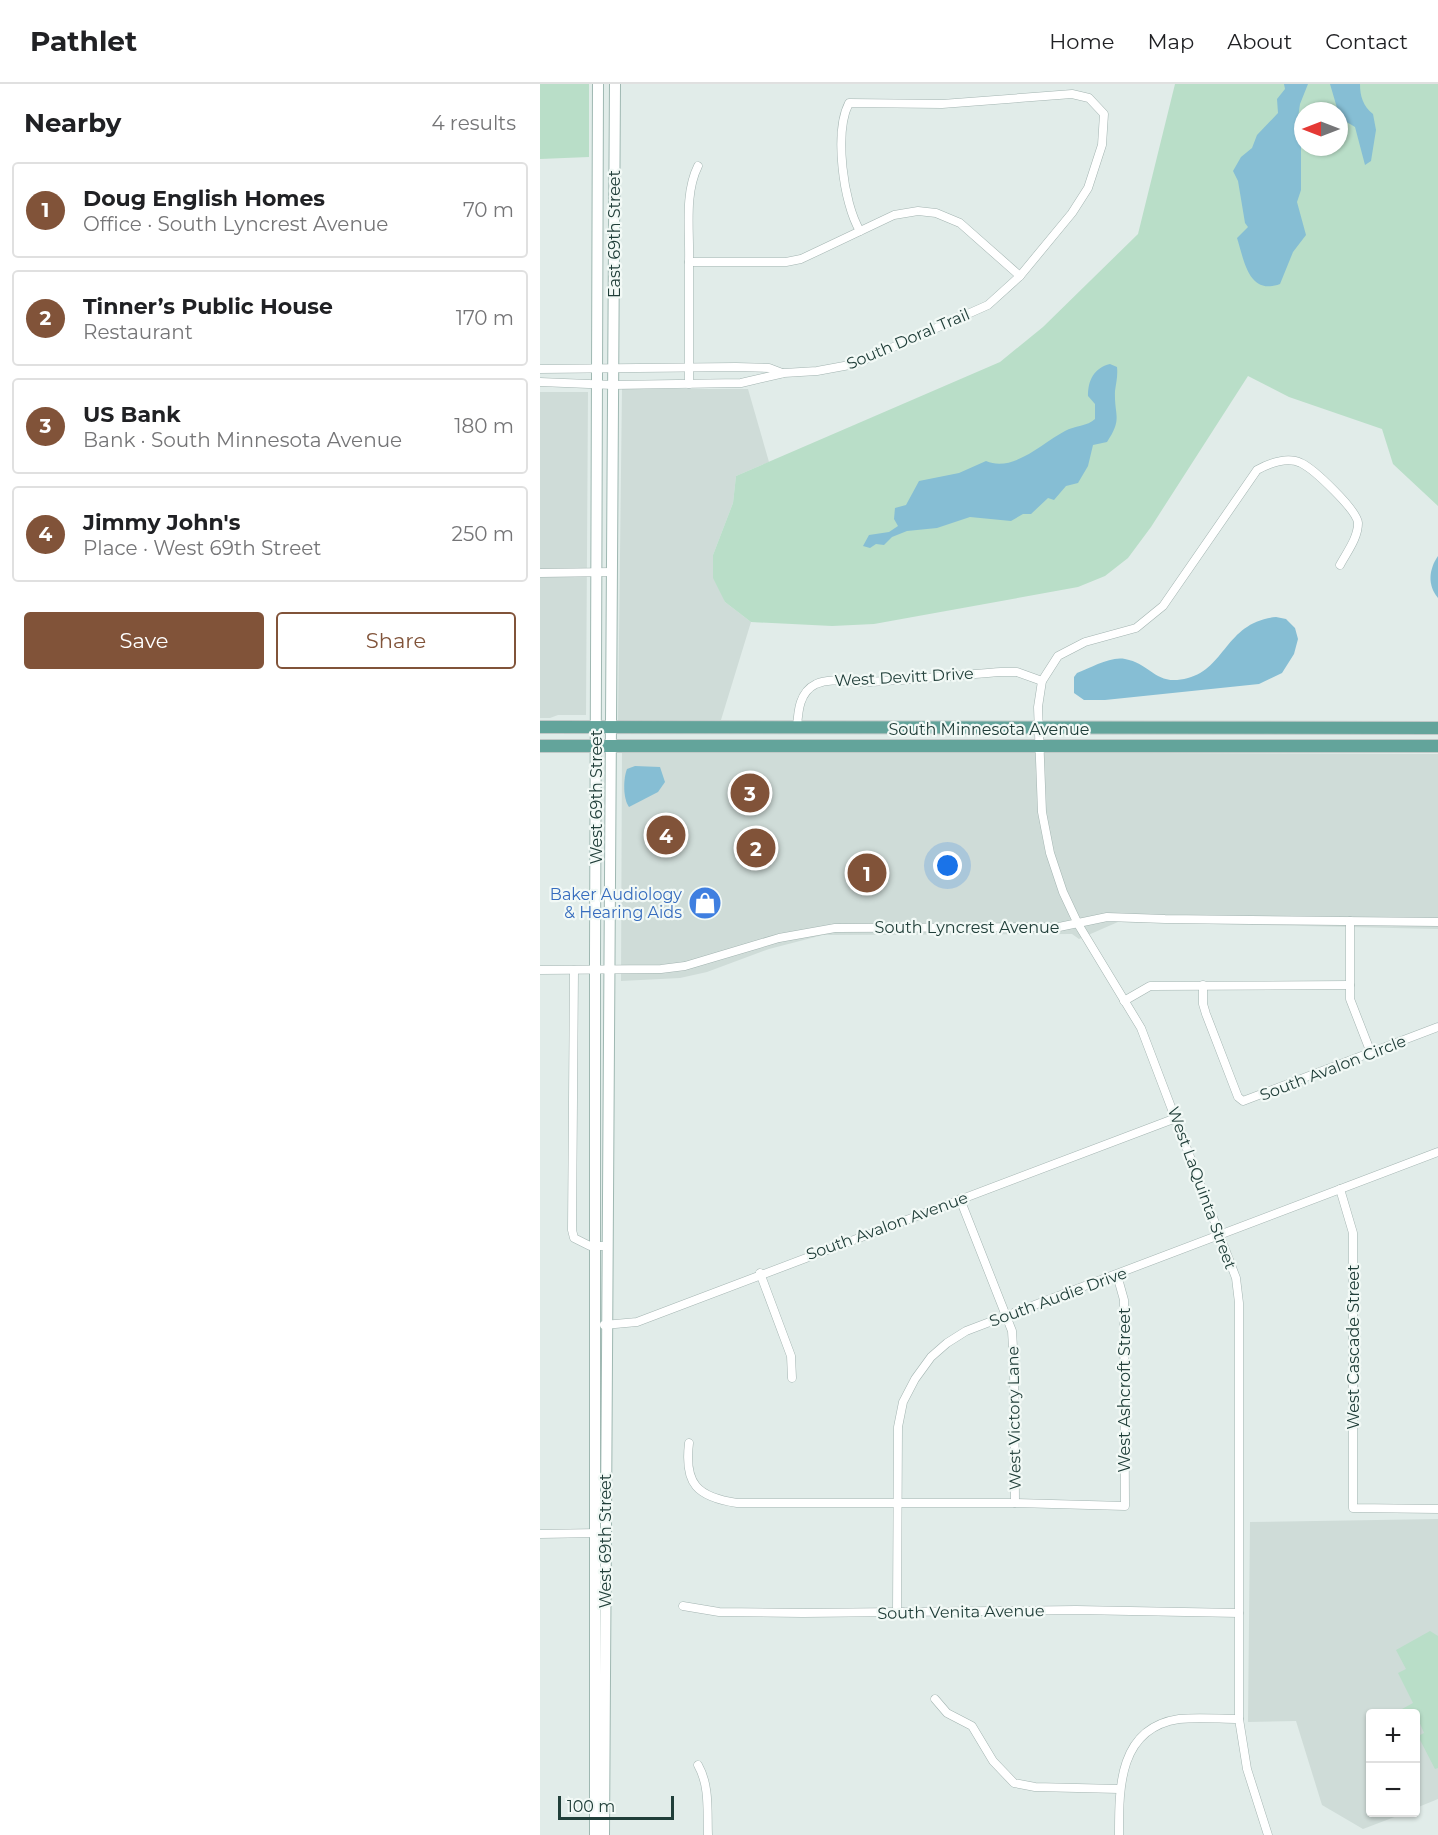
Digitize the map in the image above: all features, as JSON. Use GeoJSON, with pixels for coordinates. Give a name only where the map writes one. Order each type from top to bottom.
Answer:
{"type":"FeatureCollection","features":[{"type":"Feature","properties":{"kind":"main road","name":"East 69th Street"},"geometry":{"type":"LineString","coordinates":[[597,385],[598,84]]}},
{"type":"Feature","properties":{"kind":"main road","name":"East 69th Street"},"geometry":{"type":"LineString","coordinates":[[613,385],[615,84]]}},
{"type":"Feature","properties":{"kind":"main road","name":"West 69th Street"},"geometry":{"type":"LineString","coordinates":[[597,385],[597,746],[594,970],[602,1246]]}},
{"type":"Feature","properties":{"kind":"main road","name":"West 69th Street"},"geometry":{"type":"LineString","coordinates":[[604,1835],[601,1325],[612,727],[613,385]]}},
{"type":"Feature","properties":{"kind":"main road","name":"South Minnesota Avenue"},"geometry":{"type":"LineString","coordinates":[[540,727],[1438,728]]}},
{"type":"Feature","properties":{"kind":"main road","name":"South Minnesota Avenue"},"geometry":{"type":"LineString","coordinates":[[540,746],[1438,746]]}},
{"type":"Feature","properties":{"kind":"main road","name":"West 69th Street"},"geometry":{"type":"LineString","coordinates":[[595,1835],[601,1533]]}},
{"type":"Feature","properties":{"kind":"street","name":"South Doral Trail"},"geometry":{"type":"LineString","coordinates":[[540,382],[597,385],[741,383],[784,373],[817,371],[855,364],[988,305],[1020,276],[1072,213],[1088,188],[1102,145],[1104,114],[1089,98],[1072,94],[942,104],[849,103],[845,116],[843,176],[849,209],[860,231]]}},
{"type":"Feature","properties":{"kind":"street"},"geometry":{"type":"LineString","coordinates":[[689,384],[690,195],[692,178],[698,166]]}},
{"type":"Feature","properties":{"kind":"street"},"geometry":{"type":"LineString","coordinates":[[689,262],[793,261],[905,212],[936,213],[960,223],[1020,276]]}},
{"type":"Feature","properties":{"kind":"street","name":"South Doral Trail"},"geometry":{"type":"LineString","coordinates":[[540,369],[689,366],[769,368],[784,373]]}},
{"type":"Feature","properties":{"kind":"street"},"geometry":{"type":"LineString","coordinates":[[1042,681],[1058,656],[1085,642],[1136,628],[1163,606],[1257,470],[1271,462],[1287,461],[1301,464],[1353,509],[1358,521],[1356,535],[1340,566]]}},
{"type":"Feature","properties":{"kind":"street"},"geometry":{"type":"LineString","coordinates":[[540,573],[612,572]]}},
{"type":"Feature","properties":{"kind":"street","name":"West Devitt Drive"},"geometry":{"type":"LineString","coordinates":[[797,728],[798,707],[804,694],[815,685],[827,681],[863,682],[1017,672],[1042,681]]}},
{"type":"Feature","properties":{"kind":"street","name":"West LaQuinta Street"},"geometry":{"type":"LineString","coordinates":[[1042,681],[1038,746],[1042,812],[1050,854],[1063,892],[1078,924],[1141,1028],[1236,1278],[1239,1303],[1239,1719],[1247,1769],[1268,1835]]}},
{"type":"Feature","properties":{"kind":"street","name":"South Lyncrest Avenue"},"geometry":{"type":"LineString","coordinates":[[540,970],[608,970],[685,966],[779,938],[835,928],[1059,927],[1107,917],[1129,916],[1165,919],[1438,922]]}},
{"type":"Feature","properties":{"kind":"street"},"geometry":{"type":"LineString","coordinates":[[1350,921],[1350,999],[1371,1053]]}},
{"type":"Feature","properties":{"kind":"street"},"geometry":{"type":"LineString","coordinates":[[574,970],[572,1230],[574,1238],[581,1243],[602,1246]]}},
{"type":"Feature","properties":{"kind":"street","name":"South Avalon Circle"},"geometry":{"type":"LineString","coordinates":[[1203,985],[1203,1004],[1206,1014],[1238,1097],[1243,1101],[1438,1028]]}},
{"type":"Feature","properties":{"kind":"street"},"geometry":{"type":"LineString","coordinates":[[1124,1001],[1150,986],[1350,985]]}},
{"type":"Feature","properties":{"kind":"street","name":"South Avalon Avenue"},"geometry":{"type":"LineString","coordinates":[[601,1325],[637,1322],[760,1273],[1176,1118]]}},
{"type":"Feature","properties":{"kind":"street","name":"South Audie Drive"},"geometry":{"type":"LineString","coordinates":[[897,1613],[898,1427],[903,1402],[915,1378],[931,1357],[947,1343],[1005,1315],[1117,1275],[1438,1152]]}},
{"type":"Feature","properties":{"kind":"street","name":"West Cascade Street"},"geometry":{"type":"LineString","coordinates":[[1340,1189],[1353,1233],[1353,1508],[1438,1509]]}},
{"type":"Feature","properties":{"kind":"street","name":"West Victory Lane"},"geometry":{"type":"LineString","coordinates":[[960,1199],[1005,1315],[1014,1345],[1015,1503]]}},
{"type":"Feature","properties":{"kind":"street"},"geometry":{"type":"LineString","coordinates":[[760,1273],[791,1356],[792,1378]]}},
{"type":"Feature","properties":{"kind":"street","name":"West Ashcroft Street"},"geometry":{"type":"LineString","coordinates":[[1015,1503],[1125,1506],[1124,1300],[1117,1275]]}},
{"type":"Feature","properties":{"kind":"street"},"geometry":{"type":"LineString","coordinates":[[689,1443],[686,1462],[689,1478],[701,1491],[716,1500],[737,1503],[1015,1503]]}},
{"type":"Feature","properties":{"kind":"street"},"geometry":{"type":"LineString","coordinates":[[540,1534],[601,1533]]}},
{"type":"Feature","properties":{"kind":"street","name":"South Venita Avenue"},"geometry":{"type":"LineString","coordinates":[[683,1606],[719,1612],[897,1613],[1076,1610],[1239,1613]]}},
{"type":"Feature","properties":{"kind":"street"},"geometry":{"type":"LineString","coordinates":[[935,1699],[947,1713],[972,1726],[993,1761],[1014,1783],[1035,1787],[1119,1789]]}},
{"type":"Feature","properties":{"kind":"street"},"geometry":{"type":"LineString","coordinates":[[1119,1835],[1119,1789],[1123,1766],[1148,1733],[1178,1719],[1239,1719]]}},
{"type":"Feature","properties":{"kind":"street"},"geometry":{"type":"LineString","coordinates":[[698,1765],[704,1775],[707,1790],[708,1835]]}},
{"type":"Feature","properties":{"kind":"shaded area"},"geometry":{"type":"Polygon","coordinates":[[[622,389],[748,389],[769,462],[736,476],[733,503],[713,555],[725,602],[751,622],[721,720],[618,721],[622,389]]]}},
{"type":"Feature","properties":{"kind":"shaded area"},"geometry":{"type":"Polygon","coordinates":[[[540,392],[588,392],[586,715],[558,715],[540,718],[540,392]]]}},
{"type":"Feature","properties":{"kind":"shaded area"},"geometry":{"type":"Polygon","coordinates":[[[622,751],[1438,754],[1438,929],[1118,922],[1079,939],[1072,934],[823,935],[769,949],[707,972],[680,978],[621,981],[622,751]]]}},
{"type":"Feature","properties":{"kind":"shaded area"},"geometry":{"type":"Polygon","coordinates":[[[1438,1519],[1438,1799],[1420,1806],[1420,1709],[1366,1709],[1366,1817],[1394,1817],[1363,1829],[1322,1805],[1296,1721],[1248,1722],[1250,1522],[1438,1519]]]}},
{"type":"Feature","properties":{"kind":"green space"},"geometry":{"type":"Polygon","coordinates":[[[540,84],[589,84],[589,157],[540,159],[540,84]]]}},
{"type":"Feature","properties":{"kind":"green space"},"geometry":{"type":"Polygon","coordinates":[[[1175,84],[1438,84],[1438,506],[1393,464],[1382,429],[1289,397],[1248,376],[1151,527],[1128,558],[1105,576],[1078,587],[874,624],[832,626],[751,622],[725,602],[713,578],[713,555],[733,503],[736,476],[1000,362],[1043,327],[1138,234],[1175,84]]]}},
{"type":"Feature","properties":{"kind":"green space"},"geometry":{"type":"Polygon","coordinates":[[[1430,1631],[1438,1636],[1438,1768],[1435,1769],[1420,1740],[1420,1735],[1424,1733],[1420,1724],[1420,1709],[1402,1709],[1413,1703],[1398,1673],[1406,1669],[1396,1650],[1430,1631]]]}},
{"type":"Feature","properties":{"kind":"water"},"geometry":{"type":"Polygon","coordinates":[[[1284,84],[1308,84],[1301,102],[1294,102],[1294,156],[1301,156],[1301,190],[1297,202],[1306,235],[1293,252],[1280,284],[1269,286],[1261,285],[1254,280],[1242,256],[1237,238],[1248,227],[1245,223],[1238,181],[1233,171],[1241,157],[1252,148],[1257,135],[1278,113],[1277,99],[1285,89],[1284,84]]]}},
{"type":"Feature","properties":{"kind":"water"},"geometry":{"type":"Polygon","coordinates":[[[1330,84],[1360,84],[1363,100],[1373,114],[1376,130],[1371,161],[1365,165],[1355,127],[1348,123],[1348,102],[1335,102],[1330,84]]]}},
{"type":"Feature","properties":{"kind":"water"},"geometry":{"type":"Polygon","coordinates":[[[1110,364],[1117,367],[1115,427],[1107,442],[1093,445],[1088,466],[1078,483],[1066,486],[1054,500],[1048,498],[1031,514],[1023,514],[1011,521],[970,517],[937,528],[907,531],[892,537],[884,545],[876,544],[870,548],[863,546],[869,535],[889,532],[898,526],[894,519],[895,508],[906,505],[919,481],[959,473],[986,461],[996,464],[1017,460],[1065,431],[1085,425],[1095,419],[1095,404],[1088,396],[1089,385],[1100,368],[1110,364]]]}},
{"type":"Feature","properties":{"kind":"water"},"geometry":{"type":"Polygon","coordinates":[[[1438,556],[1438,598],[1432,588],[1430,577],[1438,556]]]}},
{"type":"Feature","properties":{"kind":"water"},"geometry":{"type":"Polygon","coordinates":[[[1276,617],[1286,619],[1295,628],[1298,639],[1294,654],[1282,673],[1259,684],[1105,700],[1084,700],[1074,693],[1074,677],[1077,673],[1113,659],[1125,659],[1142,665],[1168,680],[1188,678],[1201,673],[1211,665],[1246,627],[1276,617]]]}},
{"type":"Feature","properties":{"kind":"water"},"geometry":{"type":"Polygon","coordinates":[[[635,766],[660,767],[665,782],[658,792],[629,807],[624,789],[625,778],[627,769],[635,766]]]}},
{"type":"Feature","properties":{"kind":"place","name":"US Bank"},"geometry":{"type":"Point","coordinates":[750,793]}},
{"type":"Feature","properties":{"kind":"place","name":"Jimmy John's"},"geometry":{"type":"Point","coordinates":[666,835]}},
{"type":"Feature","properties":{"kind":"place","name":"Tinner’s Public House"},"geometry":{"type":"Point","coordinates":[756,848]}},
{"type":"Feature","properties":{"kind":"place","name":"Doug English Homes"},"geometry":{"type":"Point","coordinates":[867,873]}},
{"type":"Feature","properties":{"kind":"place","name":"Baker Audiology & Hearing Aids"},"geometry":{"type":"Point","coordinates":[705,903]}}]}
